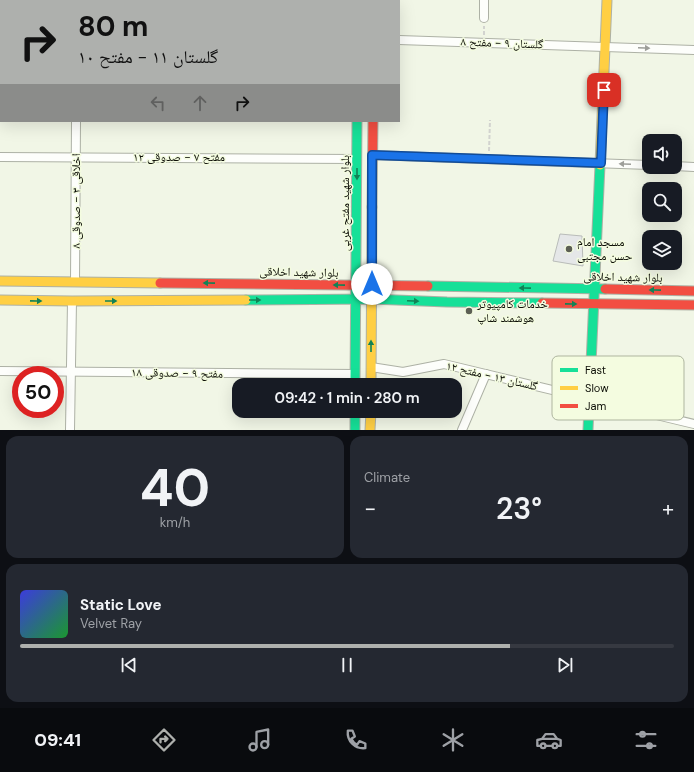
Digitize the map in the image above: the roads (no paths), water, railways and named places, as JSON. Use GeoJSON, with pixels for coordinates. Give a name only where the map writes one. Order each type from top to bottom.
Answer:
{"type":"FeatureCollection","features":[{"type":"Feature","properties":{"kind":"main road"},"geometry":{"type":"LineString","coordinates":[[592,356],[607,0]]}},
{"type":"Feature","properties":{"kind":"main road","name":"بلوار شهید مفتح غربی"},"geometry":{"type":"LineString","coordinates":[[355,378],[357,122]]}},
{"type":"Feature","properties":{"kind":"main road"},"geometry":{"type":"LineString","coordinates":[[371,378],[373,122]]}},
{"type":"Feature","properties":{"kind":"main road"},"geometry":{"type":"LineString","coordinates":[[356,262],[362,264],[372,262]]}},
{"type":"Feature","properties":{"kind":"main road","name":"بلوار شهید اخلاقی"},"geometry":{"type":"LineString","coordinates":[[0,280],[372,284],[442,287],[595,288],[694,291]]}},
{"type":"Feature","properties":{"kind":"main road"},"geometry":{"type":"LineString","coordinates":[[0,300],[371,299],[694,305]]}},
{"type":"Feature","properties":{"kind":"main road"},"geometry":{"type":"LineString","coordinates":[[356,322],[365,318],[371,321]]}},
{"type":"Feature","properties":{"kind":"main road"},"geometry":{"type":"LineString","coordinates":[[355,418],[355,430]]}},
{"type":"Feature","properties":{"kind":"main road"},"geometry":{"type":"LineString","coordinates":[[370,418],[370,430]]}},
{"type":"Feature","properties":{"kind":"main road"},"geometry":{"type":"LineString","coordinates":[[588,430],[589,420]]}},
{"type":"Feature","properties":{"kind":"street"},"geometry":{"type":"LineString","coordinates":[[484,0],[484,18]]}},
{"type":"Feature","properties":{"kind":"street","name":"گلستان ۹ - مفتح ۸"},"geometry":{"type":"LineString","coordinates":[[400,40],[694,50]]}},
{"type":"Feature","properties":{"kind":"street","name":"اخلاقی ۳ - صدوقی ۸"},"geometry":{"type":"LineString","coordinates":[[75,282],[76,122]]}},
{"type":"Feature","properties":{"kind":"street"},"geometry":{"type":"LineString","coordinates":[[372,155],[642,165]]}},
{"type":"Feature","properties":{"kind":"street","name":"مفتح ۷ - صدوقی ۱۲"},"geometry":{"type":"LineString","coordinates":[[0,156],[357,159]]}},
{"type":"Feature","properties":{"kind":"street"},"geometry":{"type":"LineString","coordinates":[[682,166],[694,167]]}},
{"type":"Feature","properties":{"kind":"street"},"geometry":{"type":"LineString","coordinates":[[70,430],[72,301]]}},
{"type":"Feature","properties":{"kind":"street","name":"گلستان ۱۳ - مفتح ۱۲"},"geometry":{"type":"LineString","coordinates":[[371,367],[403,372],[444,364],[552,390]]}},
{"type":"Feature","properties":{"kind":"street","name":"مفتح ۹ - صدوقی ۱۸"},"geometry":{"type":"LineString","coordinates":[[0,371],[355,374]]}},
{"type":"Feature","properties":{"kind":"street"},"geometry":{"type":"LineString","coordinates":[[462,430],[486,374]]}},
{"type":"Feature","properties":{"kind":"street","name":"گلستان ۱۳ - مفتح ۱۲"},"geometry":{"type":"LineString","coordinates":[[677,420],[694,424]]}},
{"type":"Feature","properties":{"kind":"place","name":"مسجد امام حسن مجتبی"},"geometry":{"type":"Point","coordinates":[569,249]}},
{"type":"Feature","properties":{"kind":"place","name":"خدمات کامپیوتر هوشمند شاپ"},"geometry":{"type":"Point","coordinates":[469,311]}}]}
